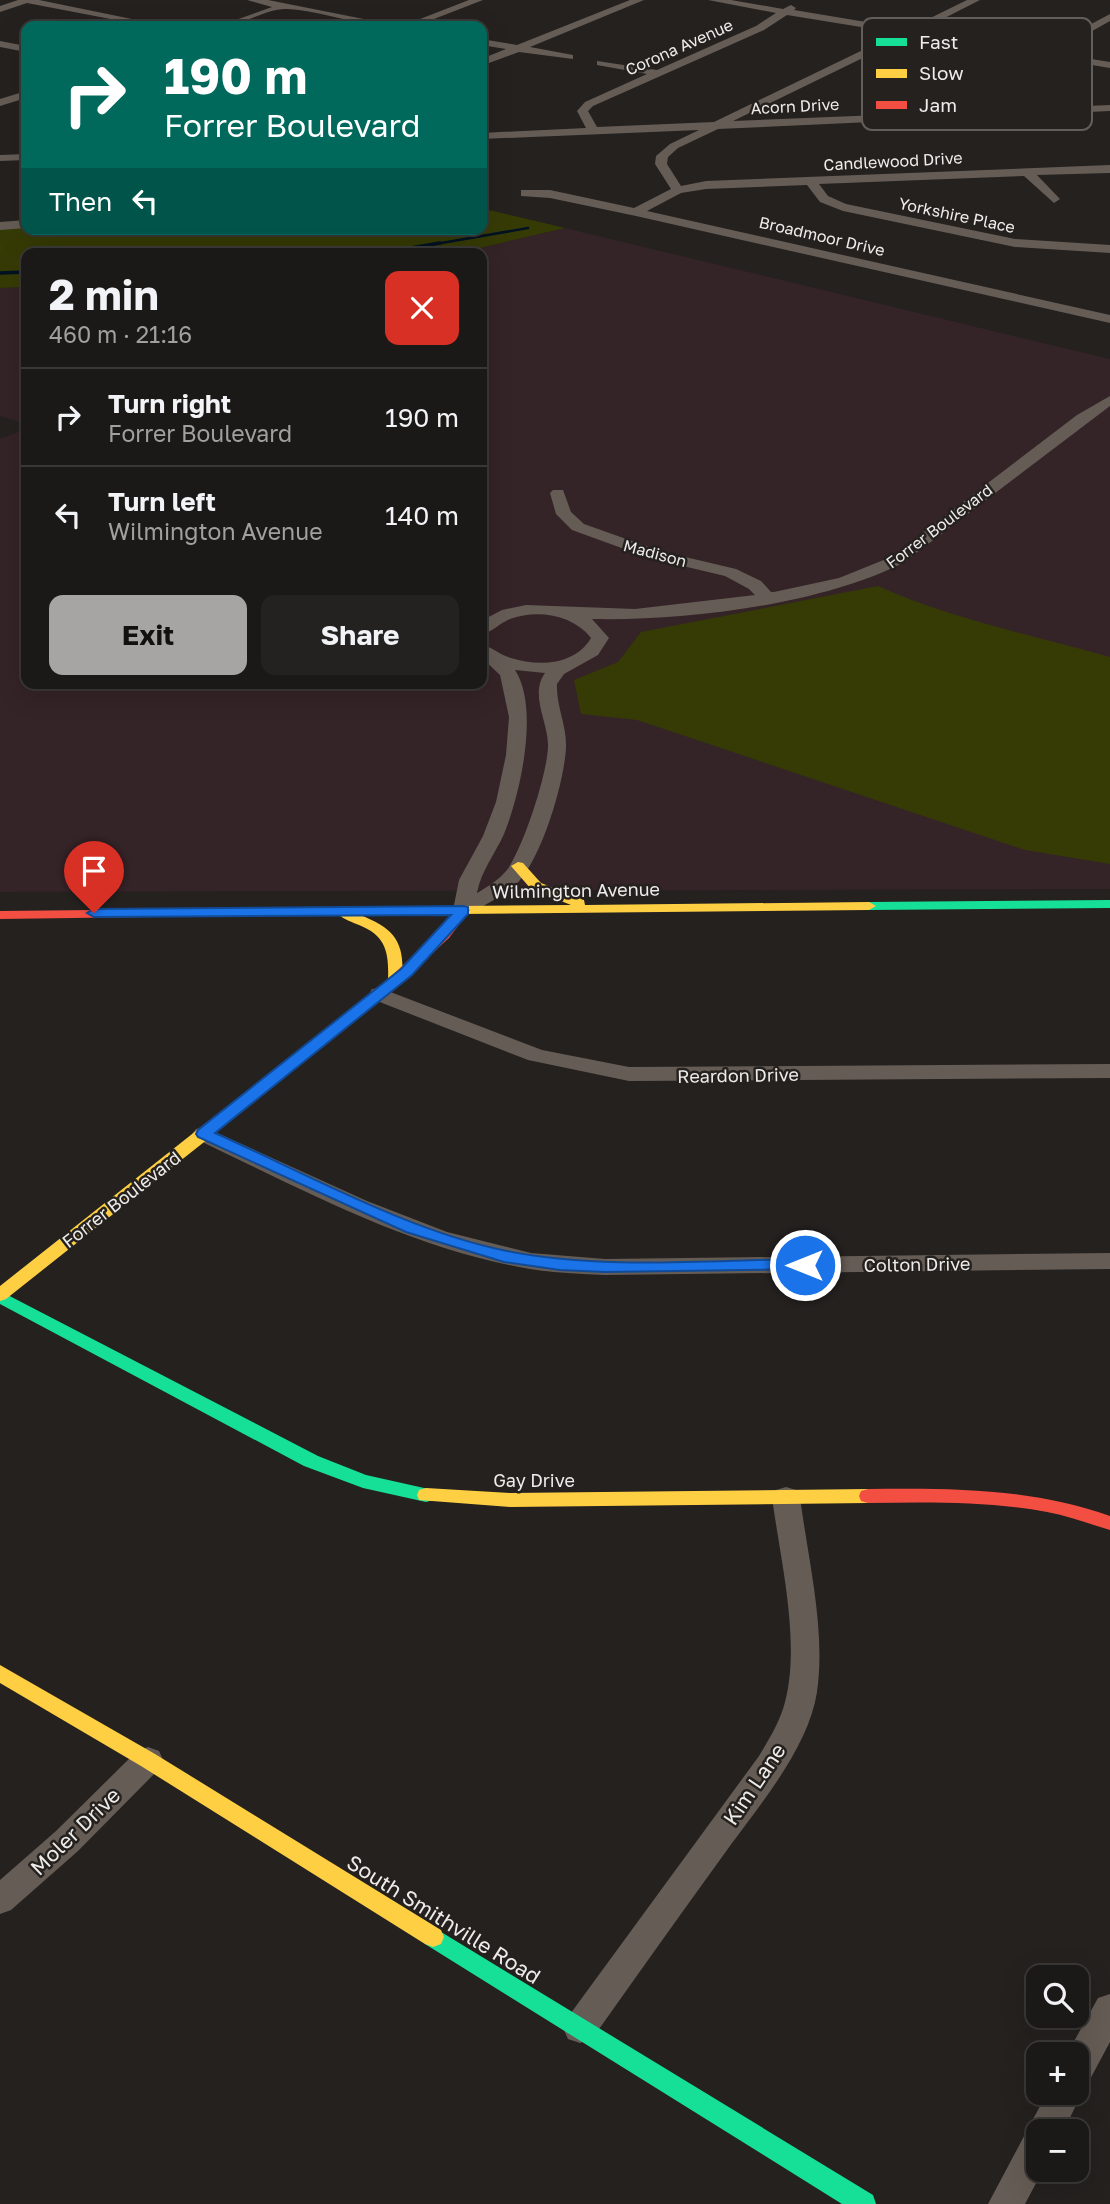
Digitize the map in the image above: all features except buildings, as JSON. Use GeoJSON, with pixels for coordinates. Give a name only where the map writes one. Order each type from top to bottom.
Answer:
{"type":"FeatureCollection","features":[{"type":"Feature","properties":{"kind":"main road"},"geometry":{"type":"LineString","coordinates":[[518,866],[527,880],[543,889],[564,899],[600,908]]}},
{"type":"Feature","properties":{"kind":"main road","name":"Wilmington Avenue"},"geometry":{"type":"LineString","coordinates":[[0,915],[1110,904]]}},
{"type":"Feature","properties":{"kind":"main road"},"geometry":{"type":"LineString","coordinates":[[332,911],[376,927],[392,939],[398,954],[388,988]]}},
{"type":"Feature","properties":{"kind":"main road","name":"Forrer Boulevard"},"geometry":{"type":"LineString","coordinates":[[0,1296],[388,988],[443,935],[463,911]]}},
{"type":"Feature","properties":{"kind":"main road","name":"Gay Drive"},"geometry":{"type":"LineString","coordinates":[[0,1296],[311,1461],[365,1482],[464,1499],[985,1495],[1038,1502],[1110,1523]]}},
{"type":"Feature","properties":{"kind":"main road","name":"South Smithville Road"},"geometry":{"type":"LineString","coordinates":[[0,1673],[148,1760],[864,2204]]}},
{"type":"Feature","properties":{"kind":"street"},"geometry":{"type":"LineString","coordinates":[[0,9],[26,0],[136,21]]}},
{"type":"Feature","properties":{"kind":"street"},"geometry":{"type":"LineString","coordinates":[[253,0],[366,21]]}},
{"type":"Feature","properties":{"kind":"street"},"geometry":{"type":"LineString","coordinates":[[238,21],[300,0]]}},
{"type":"Feature","properties":{"kind":"street"},"geometry":{"type":"LineString","coordinates":[[421,21],[478,0]]}},
{"type":"Feature","properties":{"kind":"street"},"geometry":{"type":"LineString","coordinates":[[487,61],[639,0]]}},
{"type":"Feature","properties":{"kind":"street"},"geometry":{"type":"LineString","coordinates":[[713,0],[862,24]]}},
{"type":"Feature","properties":{"kind":"street"},"geometry":{"type":"LineString","coordinates":[[938,18],[975,0]]}},
{"type":"Feature","properties":{"kind":"street","name":"Corona Avenue"},"geometry":{"type":"LineString","coordinates":[[593,131],[583,114],[584,107],[760,28],[801,4]]}},
{"type":"Feature","properties":{"kind":"street"},"geometry":{"type":"LineString","coordinates":[[1092,27],[1110,17]]}},
{"type":"Feature","properties":{"kind":"street"},"geometry":{"type":"LineString","coordinates":[[487,43],[569,57]]}},
{"type":"Feature","properties":{"kind":"street"},"geometry":{"type":"LineString","coordinates":[[0,44],[21,49]]}},
{"type":"Feature","properties":{"kind":"street"},"geometry":{"type":"LineString","coordinates":[[636,212],[678,190],[662,164],[662,156],[674,146],[862,55]]}},
{"type":"Feature","properties":{"kind":"street"},"geometry":{"type":"LineString","coordinates":[[1092,62],[1110,65]]}},
{"type":"Feature","properties":{"kind":"street"},"geometry":{"type":"LineString","coordinates":[[601,63],[658,73]]}},
{"type":"Feature","properties":{"kind":"street"},"geometry":{"type":"LineString","coordinates":[[0,103],[6,98]]}},
{"type":"Feature","properties":{"kind":"street","name":"Acorn Drive"},"geometry":{"type":"LineString","coordinates":[[1092,109],[1110,108]]}},
{"type":"Feature","properties":{"kind":"street","name":"Acorn Drive"},"geometry":{"type":"LineString","coordinates":[[487,136],[862,119]]}},
{"type":"Feature","properties":{"kind":"street"},"geometry":{"type":"LineString","coordinates":[[0,158],[21,157]]}},
{"type":"Feature","properties":{"kind":"street","name":"Candlewood Drive"},"geometry":{"type":"LineString","coordinates":[[678,190],[700,186],[1110,169]]}},
{"type":"Feature","properties":{"kind":"street"},"geometry":{"type":"LineString","coordinates":[[1026,171],[1054,199]]}},
{"type":"Feature","properties":{"kind":"street","name":"Yorkshire Place"},"geometry":{"type":"LineString","coordinates":[[810,181],[824,199],[843,207],[1015,243],[1110,249]]}},
{"type":"Feature","properties":{"kind":"street","name":"Broadmoor Drive"},"geometry":{"type":"LineString","coordinates":[[525,193],[550,194],[636,212],[1110,319]]}},
{"type":"Feature","properties":{"kind":"street"},"geometry":{"type":"LineString","coordinates":[[0,226],[21,225]]}},
{"type":"Feature","properties":{"kind":"street","name":"Forrer Boulevard"},"geometry":{"type":"LineString","coordinates":[[487,624],[509,614],[528,611],[601,616],[705,608],[792,596],[844,584],[897,560],[1082,418],[1110,400]]}},
{"type":"Feature","properties":{"kind":"street","name":"Madison"},"geometry":{"type":"LineString","coordinates":[[558,493],[564,514],[578,527],[655,555],[730,572],[755,585],[767,598]]}},
{"type":"Feature","properties":{"kind":"street","name":"Forrer Boulevard"},"geometry":{"type":"LineString","coordinates":[[600,638],[630,627],[705,608]]}},
{"type":"Feature","properties":{"kind":"street","name":"Forrer Boulevard"},"geometry":{"type":"LineString","coordinates":[[463,911],[514,876],[548,794],[557,748],[554,720],[546,693],[550,678],[597,648],[600,638],[593,626],[563,613]]}},
{"type":"Feature","properties":{"kind":"street","name":"Forrer Boulevard"},"geometry":{"type":"LineString","coordinates":[[488,654],[525,667],[567,665]]}},
{"type":"Feature","properties":{"kind":"street","name":"Forrer Boulevard"},"geometry":{"type":"LineString","coordinates":[[463,911],[469,880],[493,836],[506,802],[515,755],[518,717],[509,674],[488,654]]}},
{"type":"Feature","properties":{"kind":"street","name":"Reardon Drive"},"geometry":{"type":"LineString","coordinates":[[388,988],[536,1055],[629,1074],[1110,1071]]}},
{"type":"Feature","properties":{"kind":"street","name":"Colton Drive"},"geometry":{"type":"LineString","coordinates":[[204,1134],[412,1228],[485,1252],[523,1260],[605,1267],[1110,1261]]}},
{"type":"Feature","properties":{"kind":"street","name":"Kim Lane"},"geometry":{"type":"LineString","coordinates":[[580,2028],[771,1765],[793,1723],[802,1691],[803,1658],[786,1497]]}},
{"type":"Feature","properties":{"kind":"street","name":"Moler Drive"},"geometry":{"type":"LineString","coordinates":[[0,1900],[68,1842],[148,1760]]}},
{"type":"Feature","properties":{"kind":"street"},"geometry":{"type":"LineString","coordinates":[[1089,2048],[1110,2008]]}},
{"type":"Feature","properties":{"kind":"street"},"geometry":{"type":"LineString","coordinates":[[1006,2204],[1026,2166]]}},
{"type":"Feature","properties":{"kind":"shaded area"},"geometry":{"type":"Polygon","coordinates":[[[565,228],[1110,359],[1110,889],[0,892],[0,439],[21,431],[21,689],[487,689],[487,248],[480,248],[565,228]]]}},
{"type":"Feature","properties":{"kind":"shaded area"},"geometry":{"type":"Polygon","coordinates":[[[21,287],[21,422],[0,416],[0,288],[21,287]]]}},
{"type":"Feature","properties":{"kind":"green space"},"geometry":{"type":"Polygon","coordinates":[[[487,209],[565,228],[480,248],[21,248],[21,287],[0,288],[0,223],[21,221],[21,235],[487,235],[487,209]]]}},
{"type":"Feature","properties":{"kind":"green space"},"geometry":{"type":"Polygon","coordinates":[[[878,586],[934,608],[992,626],[1110,657],[1110,864],[1025,850],[637,720],[581,714],[574,680],[618,662],[641,632],[878,586]]]}},
{"type":"Feature","properties":{"kind":"waterway"},"geometry":{"type":"LineString","coordinates":[[430,245],[528,228]]}},
{"type":"Feature","properties":{"kind":"waterway"},"geometry":{"type":"LineString","coordinates":[[410,248],[440,243]]}},
{"type":"Feature","properties":{"kind":"waterway"},"geometry":{"type":"LineString","coordinates":[[0,273],[21,272]]}},
{"type":"Feature","properties":{"kind":"traffic: fast"},"geometry":{"type":"LineString","coordinates":[[869,906],[1110,904]]}},
{"type":"Feature","properties":{"kind":"traffic: fast"},"geometry":{"type":"LineString","coordinates":[[0,1297],[311,1461],[363,1481],[426,1495]]}},
{"type":"Feature","properties":{"kind":"traffic: fast"},"geometry":{"type":"LineString","coordinates":[[433,1937],[864,2204]]}},
{"type":"Feature","properties":{"kind":"traffic: slow"},"geometry":{"type":"LineString","coordinates":[[518,866],[536,886],[579,903]]}},
{"type":"Feature","properties":{"kind":"traffic: slow"},"geometry":{"type":"LineString","coordinates":[[359,911],[869,906]]}},
{"type":"Feature","properties":{"kind":"traffic: slow"},"geometry":{"type":"LineString","coordinates":[[346,915],[371,925],[387,936],[395,953],[395,981]]}},
{"type":"Feature","properties":{"kind":"traffic: slow"},"geometry":{"type":"LineString","coordinates":[[0,1295],[212,1127]]}},
{"type":"Feature","properties":{"kind":"traffic: slow"},"geometry":{"type":"LineString","coordinates":[[426,1495],[510,1500],[868,1496]]}},
{"type":"Feature","properties":{"kind":"traffic: slow"},"geometry":{"type":"LineString","coordinates":[[0,1673],[148,1760],[433,1937]]}},
{"type":"Feature","properties":{"kind":"traffic: jam"},"geometry":{"type":"LineString","coordinates":[[212,1127],[380,994],[444,935],[463,910]]}},
{"type":"Feature","properties":{"kind":"traffic: jam"},"geometry":{"type":"LineString","coordinates":[[0,915],[359,911]]}},
{"type":"Feature","properties":{"kind":"traffic: jam"},"geometry":{"type":"LineString","coordinates":[[868,1496],[961,1496],[1020,1500],[1050,1505],[1110,1523]]}},
{"type":"Feature","properties":{"kind":"route"},"geometry":{"type":"LineString","coordinates":[[94,913],[463,911],[406,972],[204,1134],[373,1212],[485,1252],[560,1265],[605,1267],[805,1265]]}}]}
